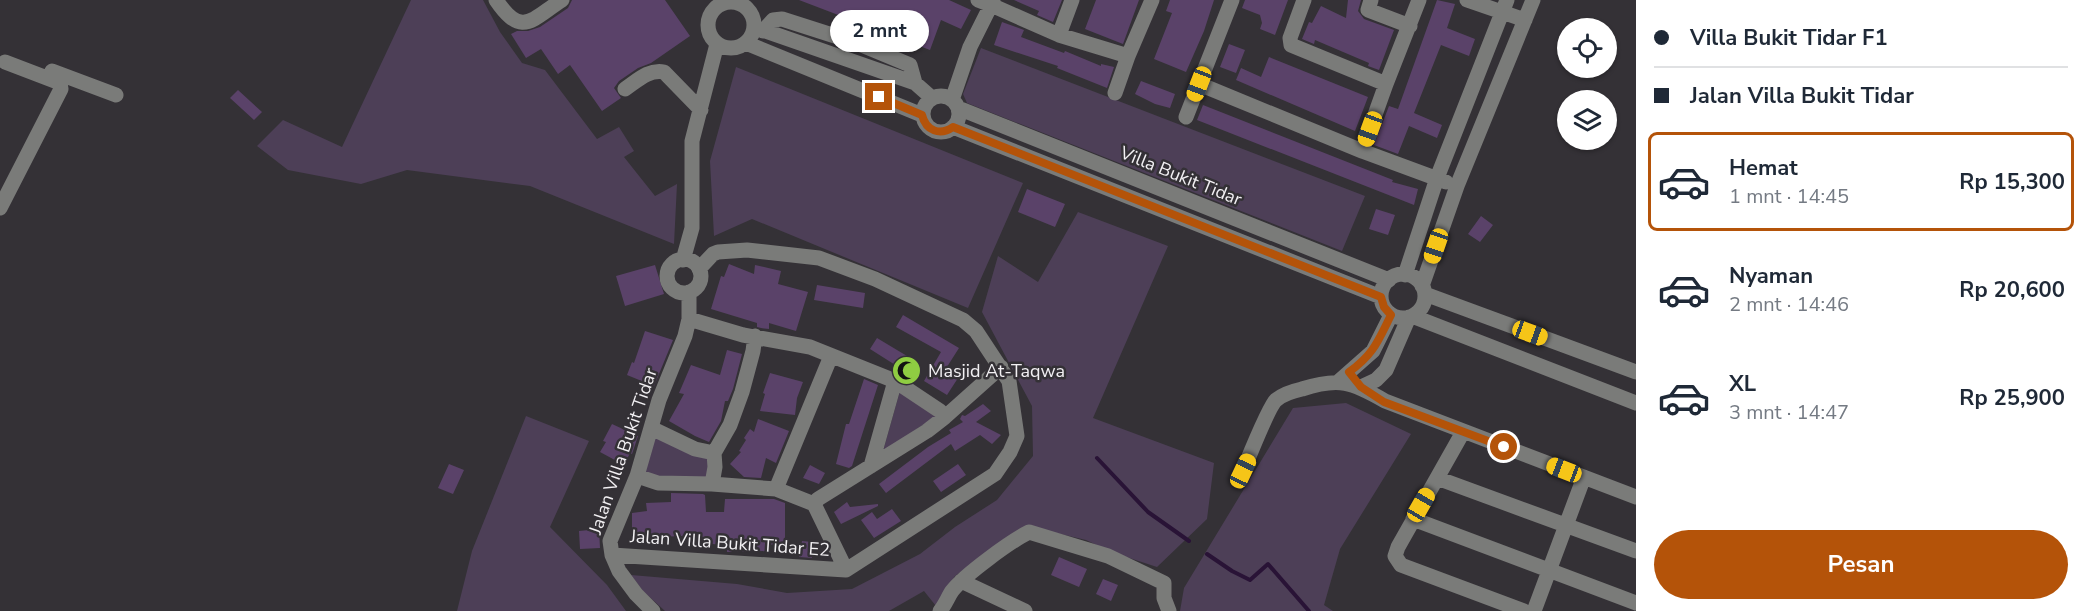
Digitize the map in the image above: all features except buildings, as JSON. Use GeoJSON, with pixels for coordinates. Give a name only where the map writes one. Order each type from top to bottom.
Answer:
{"type":"FeatureCollection","features":[{"type":"Feature","properties":{"kind":"street"},"geometry":{"type":"LineString","coordinates":[[496,0],[514,22],[522,24],[529,22],[562,0]]}},
{"type":"Feature","properties":{"kind":"street"},"geometry":{"type":"LineString","coordinates":[[1059,35],[1072,0]]}},
{"type":"Feature","properties":{"kind":"street"},"geometry":{"type":"LineString","coordinates":[[1115,93],[1152,0]]}},
{"type":"Feature","properties":{"kind":"street"},"geometry":{"type":"LineString","coordinates":[[1186,117],[1232,0]]}},
{"type":"Feature","properties":{"kind":"street"},"geometry":{"type":"LineString","coordinates":[[1304,0],[1290,38],[1291,45],[1386,84]]}},
{"type":"Feature","properties":{"kind":"street"},"geometry":{"type":"LineString","coordinates":[[1371,0],[1368,10],[1410,26]]}},
{"type":"Feature","properties":{"kind":"street"},"geometry":{"type":"LineString","coordinates":[[1362,151],[1419,0]]}},
{"type":"Feature","properties":{"kind":"street"},"geometry":{"type":"LineString","coordinates":[[1467,0],[1505,6],[1526,20]]}},
{"type":"Feature","properties":{"kind":"street"},"geometry":{"type":"LineString","coordinates":[[1361,387],[1376,380],[1386,370],[1410,317],[1422,308],[1424,290],[1456,186],[1533,0]]}},
{"type":"Feature","properties":{"kind":"street"},"geometry":{"type":"LineString","coordinates":[[759,29],[746,43],[730,48],[717,44],[707,24],[712,3],[740,1],[750,11],[759,29],[915,83],[932,98]]}},
{"type":"Feature","properties":{"kind":"street"},"geometry":{"type":"LineString","coordinates":[[955,104],[942,96],[932,98],[925,105],[922,115],[927,126],[931,130],[943,132],[953,127],[959,118],[955,104],[970,46],[987,2],[1059,35],[1128,56]]}},
{"type":"Feature","properties":{"kind":"street"},"geometry":{"type":"LineString","coordinates":[[1405,274],[1437,178],[1505,6]]}},
{"type":"Feature","properties":{"kind":"street"},"geometry":{"type":"LineString","coordinates":[[746,43],[922,115]]}},
{"type":"Feature","properties":{"kind":"street"},"geometry":{"type":"LineString","coordinates":[[676,260],[692,262],[699,269],[698,285],[688,292],[678,292],[670,286],[667,276],[668,271],[691,234],[692,141],[717,44]]}},
{"type":"Feature","properties":{"kind":"street"},"geometry":{"type":"LineString","coordinates":[[3,61],[116,95]]}},
{"type":"Feature","properties":{"kind":"street"},"geometry":{"type":"LineString","coordinates":[[0,208],[61,88],[60,83],[3,61]]}},
{"type":"Feature","properties":{"kind":"street"},"geometry":{"type":"LineString","coordinates":[[625,89],[654,71],[664,72],[701,110]]}},
{"type":"Feature","properties":{"kind":"street"},"geometry":{"type":"LineString","coordinates":[[1199,84],[1362,151],[1456,186]]}},
{"type":"Feature","properties":{"kind":"street","name":"Villa Bukit Tidar"},"geometry":{"type":"LineString","coordinates":[[955,104],[1389,280]]}},
{"type":"Feature","properties":{"kind":"street"},"geometry":{"type":"LineString","coordinates":[[953,127],[1381,297]]}},
{"type":"Feature","properties":{"kind":"street","name":"Jalan Villa Bukit Tidar E2"},"geometry":{"type":"LineString","coordinates":[[612,555],[846,570],[995,474],[1010,452],[1017,436],[1009,381],[976,331],[963,320],[875,279],[819,258],[737,250],[713,254],[699,269]]}},
{"type":"Feature","properties":{"kind":"street"},"geometry":{"type":"LineString","coordinates":[[1636,372],[1424,290],[1415,278],[1405,274],[1389,280],[1383,287],[1381,297],[1384,307],[1391,315],[1399,318],[1410,317],[1636,403]]}},
{"type":"Feature","properties":{"kind":"street","name":"Jalan Villa Bukit Tidar"},"geometry":{"type":"LineString","coordinates":[[653,611],[619,572],[612,555],[610,541],[637,476],[659,400],[685,336],[689,319],[688,292]]}},
{"type":"Feature","properties":{"kind":"street"},"geometry":{"type":"LineString","coordinates":[[1243,471],[1275,400],[1289,392],[1344,376],[1373,351],[1391,315]]}},
{"type":"Feature","properties":{"kind":"street"},"geometry":{"type":"LineString","coordinates":[[689,319],[732,332],[810,347],[895,381],[940,411],[945,417]]}},
{"type":"Feature","properties":{"kind":"street"},"geometry":{"type":"LineString","coordinates":[[712,484],[716,467],[714,453],[730,425],[753,351],[755,336]]}},
{"type":"Feature","properties":{"kind":"street"},"geometry":{"type":"LineString","coordinates":[[776,489],[831,356]]}},
{"type":"Feature","properties":{"kind":"street"},"geometry":{"type":"LineString","coordinates":[[637,476],[658,483],[776,489],[813,504],[945,417],[1001,367]]}},
{"type":"Feature","properties":{"kind":"street"},"geometry":{"type":"LineString","coordinates":[[1344,376],[1384,402],[1636,497]]}},
{"type":"Feature","properties":{"kind":"street"},"geometry":{"type":"LineString","coordinates":[[871,466],[895,381]]}},
{"type":"Feature","properties":{"kind":"street"},"geometry":{"type":"LineString","coordinates":[[651,428],[695,449],[714,453]]}},
{"type":"Feature","properties":{"kind":"street"},"geometry":{"type":"LineString","coordinates":[[1463,432],[1413,519],[1395,556],[1401,565],[1524,611]]}},
{"type":"Feature","properties":{"kind":"street"},"geometry":{"type":"LineString","coordinates":[[1534,611],[1584,477]]}},
{"type":"Feature","properties":{"kind":"street"},"geometry":{"type":"LineString","coordinates":[[1437,478],[1636,551]]}},
{"type":"Feature","properties":{"kind":"street","name":"Jalan Villa Bukit Tidar E2"},"geometry":{"type":"LineString","coordinates":[[813,504],[846,570]]}},
{"type":"Feature","properties":{"kind":"street"},"geometry":{"type":"LineString","coordinates":[[1413,519],[1636,603]]}},
{"type":"Feature","properties":{"kind":"street"},"geometry":{"type":"LineString","coordinates":[[940,611],[961,581],[1017,538],[1029,532],[1108,556],[1164,584],[1164,598],[1169,611]]}},
{"type":"Feature","properties":{"kind":"street"},"geometry":{"type":"LineString","coordinates":[[961,581],[1025,611]]}},
{"type":"Feature","properties":{"kind":"shaded area"},"geometry":{"type":"Polygon","coordinates":[[[411,0],[483,0],[500,32],[522,63],[545,70],[597,139],[619,127],[634,151],[624,157],[655,196],[677,184],[674,244],[530,186],[407,170],[361,184],[288,170],[257,146],[283,120],[342,147],[411,0]]]}},
{"type":"Feature","properties":{"kind":"shaded area"},"geometry":{"type":"Polygon","coordinates":[[[981,48],[1365,196],[1342,251],[967,103],[963,94],[981,48]]]}},
{"type":"Feature","properties":{"kind":"shaded area"},"geometry":{"type":"Polygon","coordinates":[[[736,67],[1023,183],[968,308],[752,219],[714,236],[710,161],[736,67]]]}},
{"type":"Feature","properties":{"kind":"shaded area"},"geometry":{"type":"Polygon","coordinates":[[[1078,212],[1168,246],[1093,418],[1214,463],[1207,519],[1157,567],[1111,552],[1086,540],[1026,526],[955,576],[936,606],[924,591],[889,611],[665,611],[643,591],[631,575],[737,584],[787,593],[852,589],[920,554],[955,527],[997,500],[1033,456],[1032,406],[982,312],[998,256],[1038,282],[1078,212]]]}},
{"type":"Feature","properties":{"kind":"shaded area"},"geometry":{"type":"Polygon","coordinates":[[[900,391],[937,416],[883,451],[900,391]]]}},
{"type":"Feature","properties":{"kind":"shaded area"},"geometry":{"type":"Polygon","coordinates":[[[1346,403],[1411,434],[1340,549],[1324,605],[1333,611],[1180,611],[1184,588],[1293,408],[1346,403]]]}},
{"type":"Feature","properties":{"kind":"shaded area"},"geometry":{"type":"Polygon","coordinates":[[[526,416],[589,441],[550,527],[607,585],[626,611],[457,611],[472,551],[526,416]]]}},
{"type":"Feature","properties":{"kind":"shaded area"},"geometry":{"type":"Polygon","coordinates":[[[655,437],[709,458],[707,479],[661,478],[644,472],[655,437]]]}},
{"type":"Feature","properties":{"kind":"waterway"},"geometry":{"type":"LineString","coordinates":[[1097,458],[1148,512],[1189,541]]}},
{"type":"Feature","properties":{"kind":"waterway"},"geometry":{"type":"LineString","coordinates":[[1207,554],[1250,580],[1268,564],[1309,611]]}},
{"type":"Feature","properties":{"kind":"place","name":"Masjid At-Taqwa"},"geometry":{"type":"Point","coordinates":[907,371]}},
{"type":"Feature","properties":{"kind":"route"},"geometry":{"type":"LineString","coordinates":[[879,97],[922,115],[931,130],[943,132],[953,127],[1381,297],[1384,307],[1391,315],[1373,351],[1349,372],[1361,387],[1384,402],[1504,447]]}}]}
